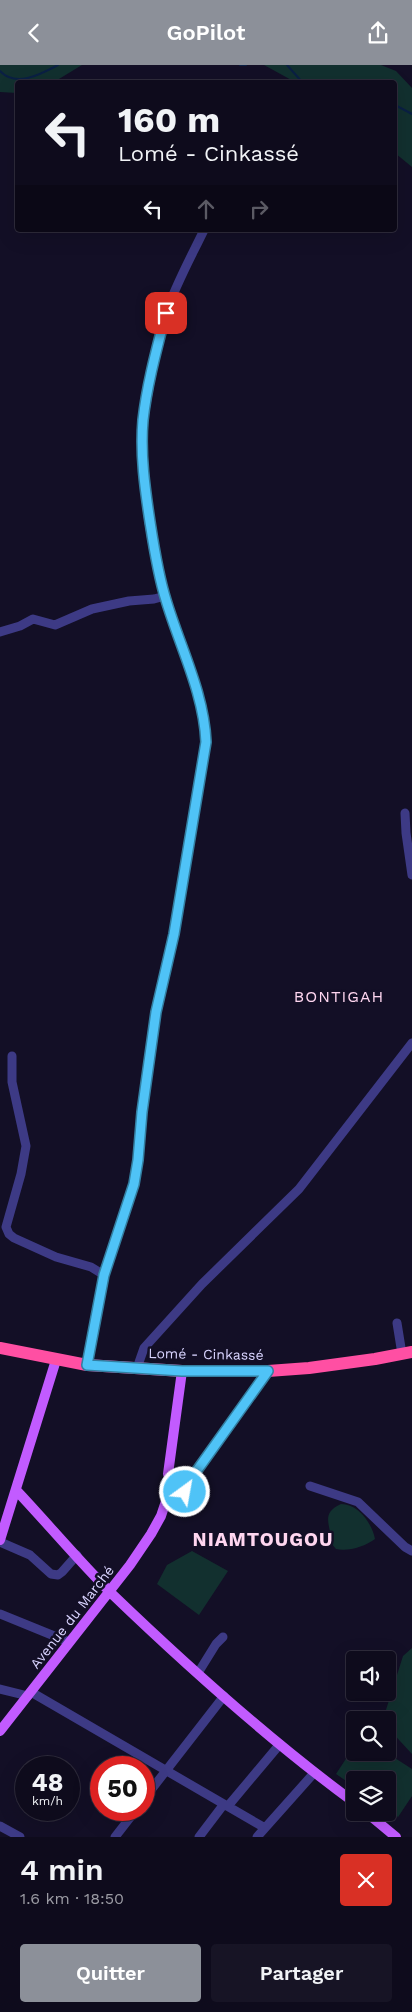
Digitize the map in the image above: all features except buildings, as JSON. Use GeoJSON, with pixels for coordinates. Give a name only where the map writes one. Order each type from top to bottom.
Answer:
{"type":"FeatureCollection","features":[{"type":"Feature","properties":{"kind":"highway","name":"Lomé - Cinkassé"},"geometry":{"type":"LineString","coordinates":[[0,1348],[87,1365],[182,1371],[268,1371],[345,1364],[407,1353]]}},
{"type":"Feature","properties":{"kind":"main road"},"geometry":{"type":"LineString","coordinates":[[0,1541],[5,1511],[16,1490],[56,1360]]}},
{"type":"Feature","properties":{"kind":"main road"},"geometry":{"type":"LineString","coordinates":[[182,1371],[168,1474],[175,1492],[182,1493],[187,1489],[188,1483],[268,1371]]}},
{"type":"Feature","properties":{"kind":"main road"},"geometry":{"type":"LineString","coordinates":[[172,1483],[181,1476],[188,1483]]}},
{"type":"Feature","properties":{"kind":"main road","name":"Avenue du Marché"},"geometry":{"type":"LineString","coordinates":[[0,1731],[110,1592],[152,1534],[161,1516],[172,1483]]}},
{"type":"Feature","properties":{"kind":"main road"},"geometry":{"type":"LineString","coordinates":[[16,1490],[110,1592],[224,1696],[314,1773],[346,1796]]}},
{"type":"Feature","properties":{"kind":"main road","name":"Avenue du Marché"},"geometry":{"type":"LineString","coordinates":[[161,1516],[182,1493]]}},
{"type":"Feature","properties":{"kind":"main road"},"geometry":{"type":"LineString","coordinates":[[377,1821],[396,1837]]}},
{"type":"Feature","properties":{"kind":"street"},"geometry":{"type":"LineString","coordinates":[[87,1365],[104,1275],[134,1184],[156,1012],[174,934],[206,742],[205,725],[200,702],[164,595],[157,565],[144,484],[143,419],[156,351],[166,313],[203,232]]}},
{"type":"Feature","properties":{"kind":"street"},"geometry":{"type":"LineString","coordinates":[[0,632],[20,626],[34,619],[55,625],[92,609],[129,601],[154,599],[164,595]]}},
{"type":"Feature","properties":{"kind":"street"},"geometry":{"type":"LineString","coordinates":[[405,813],[412,875]]}},
{"type":"Feature","properties":{"kind":"street"},"geometry":{"type":"LineString","coordinates":[[137,1368],[144,1348],[202,1284],[299,1189],[412,1043]]}},
{"type":"Feature","properties":{"kind":"street"},"geometry":{"type":"LineString","coordinates":[[12,1056],[12,1082],[26,1146],[21,1175],[6,1227],[9,1234],[56,1257],[91,1267],[104,1275]]}},
{"type":"Feature","properties":{"kind":"street"},"geometry":{"type":"LineString","coordinates":[[397,1323],[407,1353]]}},
{"type":"Feature","properties":{"kind":"street"},"geometry":{"type":"LineString","coordinates":[[310,1486],[358,1502],[412,1551]]}},
{"type":"Feature","properties":{"kind":"street"},"geometry":{"type":"LineString","coordinates":[[0,1541],[30,1555],[51,1575],[62,1573],[77,1555]]}},
{"type":"Feature","properties":{"kind":"street"},"geometry":{"type":"LineString","coordinates":[[0,1614],[69,1642]]}},
{"type":"Feature","properties":{"kind":"street"},"geometry":{"type":"LineString","coordinates":[[198,1673],[216,1644],[223,1637]]}},
{"type":"Feature","properties":{"kind":"street"},"geometry":{"type":"LineString","coordinates":[[0,1689],[29,1694],[166,1770],[265,1828]]}},
{"type":"Feature","properties":{"kind":"street"},"geometry":{"type":"LineString","coordinates":[[155,1784],[224,1696]]}},
{"type":"Feature","properties":{"kind":"street"},"geometry":{"type":"LineString","coordinates":[[199,1837],[280,1744]]}},
{"type":"Feature","properties":{"kind":"street"},"geometry":{"type":"LineString","coordinates":[[257,1837],[314,1773]]}},
{"type":"Feature","properties":{"kind":"street"},"geometry":{"type":"LineString","coordinates":[[115,1837],[127,1821]]}},
{"type":"Feature","properties":{"kind":"street"},"geometry":{"type":"LineString","coordinates":[[0,1826],[20,1837]]}},
{"type":"Feature","properties":{"kind":"green space"},"geometry":{"type":"Polygon","coordinates":[[[0,65],[82,65],[57,80],[15,80],[15,93],[0,92],[0,65]]]}},
{"type":"Feature","properties":{"kind":"green space"},"geometry":{"type":"Polygon","coordinates":[[[264,65],[381,65],[396,71],[412,88],[412,167],[397,155],[397,80],[291,80],[264,65]]]}},
{"type":"Feature","properties":{"kind":"green space"},"geometry":{"type":"Polygon","coordinates":[[[341,1504],[353,1507],[363,1515],[371,1527],[375,1539],[357,1548],[336,1549],[331,1543],[328,1516],[334,1508],[341,1504]]]}},
{"type":"Feature","properties":{"kind":"green space"},"geometry":{"type":"Polygon","coordinates":[[[192,1551],[228,1571],[199,1615],[157,1584],[167,1565],[192,1551]]]}},
{"type":"Feature","properties":{"kind":"green space"},"geometry":{"type":"Polygon","coordinates":[[[412,1648],[412,1754],[396,1737],[396,1711],[386,1711],[389,1701],[396,1701],[396,1678],[403,1656],[412,1648]]]}},
{"type":"Feature","properties":{"kind":"green space"},"geometry":{"type":"Polygon","coordinates":[[[346,1759],[346,1761],[396,1761],[396,1759],[412,1769],[412,1796],[398,1817],[396,1815],[396,1771],[346,1771],[346,1781],[336,1774],[346,1759]]]}},
{"type":"Feature","properties":{"kind":"waterway"},"geometry":{"type":"LineString","coordinates":[[0,71],[6,76],[21,79],[29,78],[58,65]]}},
{"type":"Feature","properties":{"kind":"waterway"},"geometry":{"type":"LineString","coordinates":[[240,65],[246,65]]}},
{"type":"Feature","properties":{"kind":"waterway"},"geometry":{"type":"LineString","coordinates":[[287,65],[300,80]]}},
{"type":"Feature","properties":{"kind":"waterway"},"geometry":{"type":"LineString","coordinates":[[397,106],[412,114]]}},
{"type":"Feature","properties":{"kind":"district","name":"BONTIGAH"},"geometry":{"type":"Point","coordinates":[339,996]}},
{"type":"Feature","properties":{"kind":"district","name":"NIAMTOUGOU"},"geometry":{"type":"Point","coordinates":[263,1539]}},
{"type":"Feature","properties":{"kind":"route"},"geometry":{"type":"LineString","coordinates":[[166,313],[156,351],[143,419],[144,484],[157,565],[166,600],[200,702],[205,725],[206,742],[174,934],[156,1012],[134,1184],[104,1275],[87,1365],[182,1371],[268,1371],[188,1483],[185,1492]]}}]}
